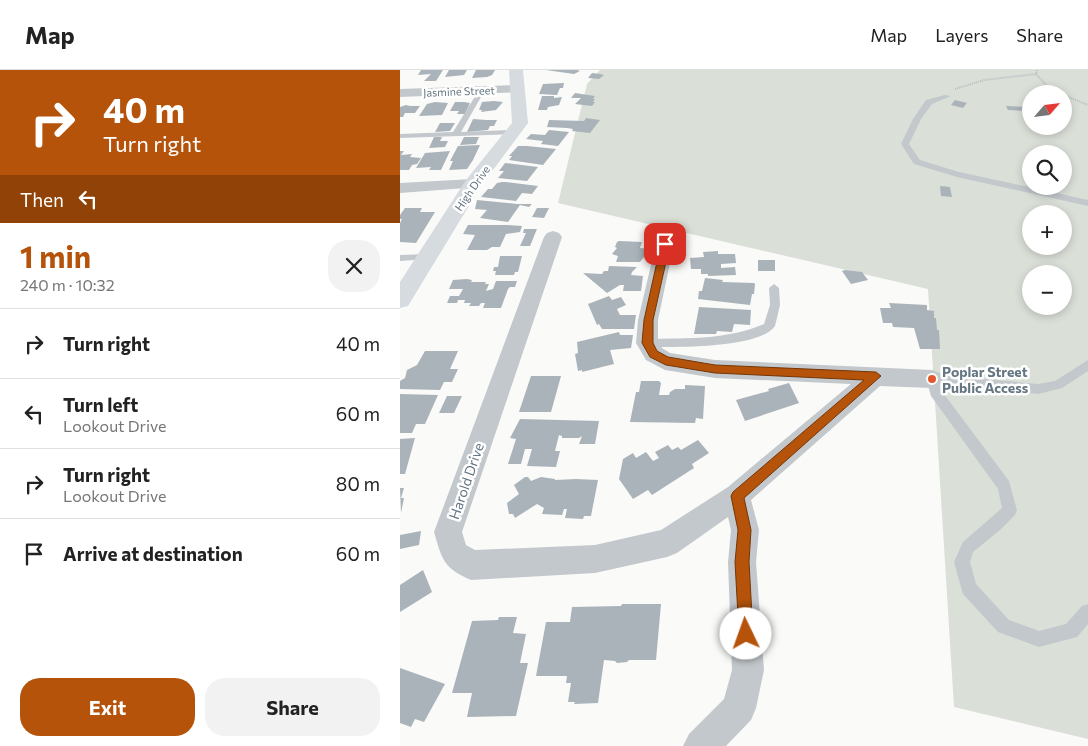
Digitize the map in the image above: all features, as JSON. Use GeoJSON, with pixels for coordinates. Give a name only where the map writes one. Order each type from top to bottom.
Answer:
{"type":"FeatureCollection","features":[{"type":"Feature","properties":{"kind":"street","name":"Jasmine Street"},"geometry":{"type":"LineString","coordinates":[[400,93],[482,90],[516,79]]}},
{"type":"Feature","properties":{"kind":"street","name":"High Drive"},"geometry":{"type":"LineString","coordinates":[[400,300],[474,184],[520,123],[516,79]]}},
{"type":"Feature","properties":{"kind":"street"},"geometry":{"type":"LineString","coordinates":[[400,188],[474,184]]}},
{"type":"Feature","properties":{"kind":"street","name":"Harold Drive"},"geometry":{"type":"LineString","coordinates":[[552,238],[448,532],[456,554],[471,565],[595,560],[667,543],[737,496],[876,376]]}},
{"type":"Feature","properties":{"kind":"street"},"geometry":{"type":"LineString","coordinates":[[665,244],[648,320],[648,343],[654,354],[666,360],[715,369],[932,380]]}},
{"type":"Feature","properties":{"kind":"street"},"geometry":{"type":"LineString","coordinates":[[701,746],[739,708],[748,670],[742,562],[745,530],[737,496]]}},
{"type":"Feature","properties":{"kind":"lane"},"geometry":{"type":"LineString","coordinates":[[456,134],[482,90]]}},
{"type":"Feature","properties":{"kind":"lane"},"geometry":{"type":"LineString","coordinates":[[947,96],[929,102],[917,119],[905,144],[917,162],[957,174],[1088,202]]}},
{"type":"Feature","properties":{"kind":"lane"},"geometry":{"type":"LineString","coordinates":[[400,136],[513,132]]}},
{"type":"Feature","properties":{"kind":"lane"},"geometry":{"type":"LineString","coordinates":[[400,258],[426,257]]}},
{"type":"Feature","properties":{"kind":"lane"},"geometry":{"type":"LineString","coordinates":[[648,343],[719,341],[754,334],[769,326],[775,304],[774,288]]}},
{"type":"Feature","properties":{"kind":"lane"},"geometry":{"type":"LineString","coordinates":[[1088,365],[1058,385],[1038,389],[932,380],[936,392],[1004,486],[1010,510],[995,525],[968,546],[962,562],[969,588],[1004,626],[1039,639],[1070,631],[1088,612]]}},
{"type":"Feature","properties":{"kind":"path"},"geometry":{"type":"LineString","coordinates":[[1036,74],[1037,70]]}},
{"type":"Feature","properties":{"kind":"path"},"geometry":{"type":"LineString","coordinates":[[1036,74],[1046,85]]}},
{"type":"Feature","properties":{"kind":"path"},"geometry":{"type":"LineString","coordinates":[[947,96],[952,90],[971,81],[1010,79],[1036,74]]}},
{"type":"Feature","properties":{"kind":"path"},"geometry":{"type":"LineString","coordinates":[[1072,99],[1088,105]]}},
{"type":"Feature","properties":{"kind":"shaded area"},"geometry":{"type":"Polygon","coordinates":[[[600,70],[1088,70],[1088,739],[954,707],[928,289],[558,203],[587,84],[600,70]]]}},
{"type":"Feature","properties":{"kind":"building"},"geometry":{"type":"Polygon","coordinates":[[[421,70],[443,70],[436,81],[424,81],[431,74],[418,75],[421,70]]]}},
{"type":"Feature","properties":{"kind":"building"},"geometry":{"type":"Polygon","coordinates":[[[449,70],[467,70],[464,75],[445,77],[449,70]]]}},
{"type":"Feature","properties":{"kind":"building"},"geometry":{"type":"Polygon","coordinates":[[[476,70],[495,70],[492,75],[487,77],[472,78],[476,70]]]}},
{"type":"Feature","properties":{"kind":"building"},"geometry":{"type":"Polygon","coordinates":[[[546,70],[577,70],[580,71],[574,74],[546,70]]]}},
{"type":"Feature","properties":{"kind":"building"},"geometry":{"type":"Polygon","coordinates":[[[592,73],[604,75],[599,79],[588,78],[592,73]]]}},
{"type":"Feature","properties":{"kind":"building"},"geometry":{"type":"Polygon","coordinates":[[[564,83],[563,88],[560,88],[557,95],[539,94],[543,84],[564,83]]]}},
{"type":"Feature","properties":{"kind":"building"},"geometry":{"type":"Polygon","coordinates":[[[575,93],[595,96],[593,102],[595,102],[592,106],[575,104],[581,98],[571,98],[575,93]]]}},
{"type":"Feature","properties":{"kind":"building"},"geometry":{"type":"Polygon","coordinates":[[[542,96],[562,97],[559,105],[548,107],[547,110],[538,110],[542,96]]]}},
{"type":"Feature","properties":{"kind":"building"},"geometry":{"type":"Polygon","coordinates":[[[955,100],[967,103],[963,108],[951,105],[955,100]]]}},
{"type":"Feature","properties":{"kind":"building"},"geometry":{"type":"Polygon","coordinates":[[[435,102],[448,103],[442,115],[419,116],[427,104],[435,102]]]}},
{"type":"Feature","properties":{"kind":"building"},"geometry":{"type":"Polygon","coordinates":[[[455,102],[470,103],[465,114],[457,114],[459,111],[450,111],[455,102]]]}},
{"type":"Feature","properties":{"kind":"building"},"geometry":{"type":"Polygon","coordinates":[[[482,102],[503,102],[496,110],[481,112],[482,110],[479,110],[482,102]]]}},
{"type":"Feature","properties":{"kind":"building"},"geometry":{"type":"Polygon","coordinates":[[[406,105],[420,106],[415,113],[405,113],[403,117],[400,117],[400,107],[406,105]]]}},
{"type":"Feature","properties":{"kind":"building"},"geometry":{"type":"Polygon","coordinates":[[[1006,106],[1022,107],[1022,111],[1008,110],[1006,106]]]}},
{"type":"Feature","properties":{"kind":"building"},"geometry":{"type":"Polygon","coordinates":[[[586,118],[600,120],[590,133],[572,131],[573,129],[567,128],[547,127],[549,120],[584,121],[586,118]]]}},
{"type":"Feature","properties":{"kind":"building"},"geometry":{"type":"Polygon","coordinates":[[[473,119],[497,120],[494,126],[490,126],[488,130],[467,132],[473,119]]]}},
{"type":"Feature","properties":{"kind":"building"},"geometry":{"type":"Polygon","coordinates":[[[440,123],[455,123],[450,131],[435,132],[440,123]]]}},
{"type":"Feature","properties":{"kind":"building"},"geometry":{"type":"Polygon","coordinates":[[[549,130],[569,132],[558,146],[541,144],[543,141],[526,139],[531,134],[545,135],[549,130]]]}},
{"type":"Feature","properties":{"kind":"building"},"geometry":{"type":"Polygon","coordinates":[[[434,137],[442,137],[440,141],[448,141],[445,147],[429,148],[434,137]]]}},
{"type":"Feature","properties":{"kind":"building"},"geometry":{"type":"Polygon","coordinates":[[[464,137],[479,137],[476,144],[460,145],[464,137]]]}},
{"type":"Feature","properties":{"kind":"building"},"geometry":{"type":"Polygon","coordinates":[[[480,145],[467,169],[449,170],[453,161],[450,161],[458,146],[480,145]]]}},
{"type":"Feature","properties":{"kind":"building"},"geometry":{"type":"Polygon","coordinates":[[[518,146],[556,149],[543,165],[509,160],[512,156],[509,156],[518,146]]]}},
{"type":"Feature","properties":{"kind":"building"},"geometry":{"type":"Polygon","coordinates":[[[400,151],[404,151],[401,155],[412,154],[410,157],[421,158],[409,170],[400,170],[400,151]]]}},
{"type":"Feature","properties":{"kind":"building"},"geometry":{"type":"Polygon","coordinates":[[[450,151],[441,170],[429,170],[431,167],[416,168],[425,153],[450,151]]]}},
{"type":"Feature","properties":{"kind":"building"},"geometry":{"type":"Polygon","coordinates":[[[505,163],[538,167],[527,181],[498,178],[504,171],[499,171],[505,163]]]}},
{"type":"Feature","properties":{"kind":"building"},"geometry":{"type":"Polygon","coordinates":[[[497,183],[538,186],[532,194],[522,193],[516,201],[481,197],[488,189],[492,189],[497,183]]]}},
{"type":"Feature","properties":{"kind":"building"},"geometry":{"type":"Polygon","coordinates":[[[940,186],[950,187],[952,197],[941,196],[940,186]]]}},
{"type":"Feature","properties":{"kind":"building"},"geometry":{"type":"Polygon","coordinates":[[[477,200],[532,204],[529,207],[520,205],[508,222],[480,218],[487,210],[475,209],[477,200]]]}},
{"type":"Feature","properties":{"kind":"building"},"geometry":{"type":"Polygon","coordinates":[[[405,208],[422,208],[420,212],[435,212],[416,243],[400,242],[400,223],[402,219],[400,219],[400,215],[405,208]]]}},
{"type":"Feature","properties":{"kind":"building"},"geometry":{"type":"Polygon","coordinates":[[[537,208],[549,208],[544,218],[532,217],[537,208]]]}},
{"type":"Feature","properties":{"kind":"building"},"geometry":{"type":"Polygon","coordinates":[[[468,225],[522,226],[520,232],[506,234],[500,247],[492,247],[487,250],[467,250],[475,235],[463,234],[468,225]]]}},
{"type":"Feature","properties":{"kind":"building"},"geometry":{"type":"Polygon","coordinates":[[[524,229],[537,229],[530,246],[520,246],[526,233],[523,233],[524,229]]]}},
{"type":"Feature","properties":{"kind":"building"},"geometry":{"type":"Polygon","coordinates":[[[619,241],[642,242],[640,248],[652,249],[649,258],[644,257],[640,262],[616,262],[618,256],[612,254],[617,248],[615,247],[619,241]]]}},
{"type":"Feature","properties":{"kind":"building"},"geometry":{"type":"Polygon","coordinates":[[[718,251],[718,254],[735,254],[736,263],[721,264],[721,268],[735,267],[736,275],[708,276],[708,274],[701,274],[701,269],[691,269],[690,258],[704,257],[703,252],[718,251]]]}},
{"type":"Feature","properties":{"kind":"building"},"geometry":{"type":"Polygon","coordinates":[[[500,256],[522,256],[518,272],[515,272],[514,275],[495,275],[494,267],[498,267],[500,256]]]}},
{"type":"Feature","properties":{"kind":"building"},"geometry":{"type":"Polygon","coordinates":[[[758,260],[775,260],[775,271],[758,271],[758,260]]]}},
{"type":"Feature","properties":{"kind":"building"},"geometry":{"type":"Polygon","coordinates":[[[609,266],[637,267],[631,275],[643,276],[641,291],[623,291],[624,285],[620,285],[607,293],[583,273],[602,274],[604,271],[608,271],[609,266]]]}},
{"type":"Feature","properties":{"kind":"building"},"geometry":{"type":"Polygon","coordinates":[[[842,271],[862,272],[868,280],[851,284],[842,271]]]}},
{"type":"Feature","properties":{"kind":"building"},"geometry":{"type":"Polygon","coordinates":[[[705,278],[723,280],[722,282],[754,283],[754,294],[752,294],[750,305],[698,299],[699,291],[702,291],[705,278]]]}},
{"type":"Feature","properties":{"kind":"building"},"geometry":{"type":"Polygon","coordinates":[[[453,280],[472,280],[471,282],[486,282],[485,284],[489,284],[486,291],[493,289],[496,281],[517,281],[515,287],[508,289],[501,308],[483,308],[485,303],[481,303],[479,306],[469,306],[471,303],[464,303],[465,300],[458,300],[457,303],[447,303],[450,296],[459,296],[463,289],[449,289],[453,280]]]}},
{"type":"Feature","properties":{"kind":"building"},"geometry":{"type":"Polygon","coordinates":[[[609,296],[612,300],[621,297],[626,305],[617,309],[620,315],[636,315],[634,329],[602,329],[599,324],[597,325],[588,304],[609,296]]]}},
{"type":"Feature","properties":{"kind":"building"},"geometry":{"type":"Polygon","coordinates":[[[889,303],[927,305],[927,310],[934,311],[937,330],[939,330],[940,349],[920,349],[914,328],[893,327],[892,323],[883,323],[880,308],[891,308],[889,303]]]}},
{"type":"Feature","properties":{"kind":"building"},"geometry":{"type":"Polygon","coordinates":[[[699,307],[751,310],[750,325],[734,324],[732,332],[717,331],[716,334],[694,334],[699,307]]]}},
{"type":"Feature","properties":{"kind":"building"},"geometry":{"type":"Polygon","coordinates":[[[619,332],[620,335],[633,335],[631,348],[610,350],[614,364],[582,372],[582,370],[578,371],[575,354],[578,353],[577,342],[619,332]]]}},
{"type":"Feature","properties":{"kind":"building"},"geometry":{"type":"Polygon","coordinates":[[[425,351],[458,351],[450,369],[458,369],[452,382],[444,382],[440,390],[400,389],[400,381],[405,378],[407,370],[417,365],[425,351]]]}},
{"type":"Feature","properties":{"kind":"building"},"geometry":{"type":"Polygon","coordinates":[[[531,376],[561,376],[551,412],[519,412],[531,376]]]}},
{"type":"Feature","properties":{"kind":"building"},"geometry":{"type":"Polygon","coordinates":[[[641,381],[659,381],[661,383],[659,395],[669,395],[675,389],[685,389],[685,385],[705,386],[703,419],[696,418],[695,423],[630,422],[636,392],[639,392],[641,381]]]}},
{"type":"Feature","properties":{"kind":"building"},"geometry":{"type":"Polygon","coordinates":[[[789,383],[799,403],[745,421],[736,400],[769,391],[768,389],[789,383]]]}},
{"type":"Feature","properties":{"kind":"building"},"geometry":{"type":"Polygon","coordinates":[[[400,394],[438,395],[425,424],[416,424],[412,433],[400,433],[400,394]]]}},
{"type":"Feature","properties":{"kind":"building"},"geometry":{"type":"Polygon","coordinates":[[[447,396],[462,396],[454,413],[439,413],[447,396]]]}},
{"type":"Feature","properties":{"kind":"building"},"geometry":{"type":"Polygon","coordinates":[[[520,419],[599,421],[595,444],[579,444],[582,436],[579,438],[562,438],[559,435],[555,451],[560,451],[556,467],[527,466],[532,449],[525,449],[521,464],[508,464],[516,439],[510,438],[520,419]]]}},
{"type":"Feature","properties":{"kind":"building"},"geometry":{"type":"Polygon","coordinates":[[[415,438],[405,474],[400,474],[400,439],[415,438]]]}},
{"type":"Feature","properties":{"kind":"building"},"geometry":{"type":"Polygon","coordinates":[[[698,440],[709,453],[692,464],[694,468],[652,495],[648,490],[633,499],[619,479],[623,459],[633,453],[636,458],[646,452],[653,461],[659,458],[655,452],[668,445],[672,450],[678,447],[681,450],[698,440]]]}},
{"type":"Feature","properties":{"kind":"building"},"geometry":{"type":"Polygon","coordinates":[[[528,477],[531,481],[541,477],[555,480],[598,480],[591,516],[584,516],[583,519],[565,518],[567,509],[564,509],[562,515],[542,514],[544,508],[537,504],[515,518],[513,514],[509,514],[507,503],[519,494],[514,485],[528,477]]]}},
{"type":"Feature","properties":{"kind":"building"},"geometry":{"type":"Polygon","coordinates":[[[400,488],[404,488],[401,498],[404,498],[401,513],[400,488]]]}},
{"type":"Feature","properties":{"kind":"building"},"geometry":{"type":"Polygon","coordinates":[[[421,531],[419,545],[400,549],[400,535],[421,531]]]}},
{"type":"Feature","properties":{"kind":"building"},"geometry":{"type":"Polygon","coordinates":[[[423,570],[432,592],[400,612],[400,585],[423,570]]]}},
{"type":"Feature","properties":{"kind":"building"},"geometry":{"type":"Polygon","coordinates":[[[622,604],[661,604],[656,660],[629,660],[617,663],[604,660],[598,703],[574,704],[575,702],[568,702],[571,683],[566,683],[567,676],[536,676],[546,622],[570,622],[572,607],[621,606],[622,604]]]}},
{"type":"Feature","properties":{"kind":"building"},"geometry":{"type":"Polygon","coordinates":[[[499,617],[517,617],[513,633],[526,634],[520,663],[528,663],[516,716],[467,717],[472,693],[452,693],[472,621],[498,620],[499,617]]]}},
{"type":"Feature","properties":{"kind":"building"},"geometry":{"type":"Polygon","coordinates":[[[400,668],[445,684],[424,722],[415,719],[411,727],[400,723],[400,668]]]}},
{"type":"Feature","properties":{"kind":"place","name":"Poplar Street Public Access"},"geometry":{"type":"Point","coordinates":[932,379]}},
{"type":"Feature","properties":{"kind":"route"},"geometry":{"type":"LineString","coordinates":[[665,244],[648,320],[648,343],[654,354],[666,360],[715,369],[876,376],[737,496],[745,530],[742,562],[746,634]]}}]}
